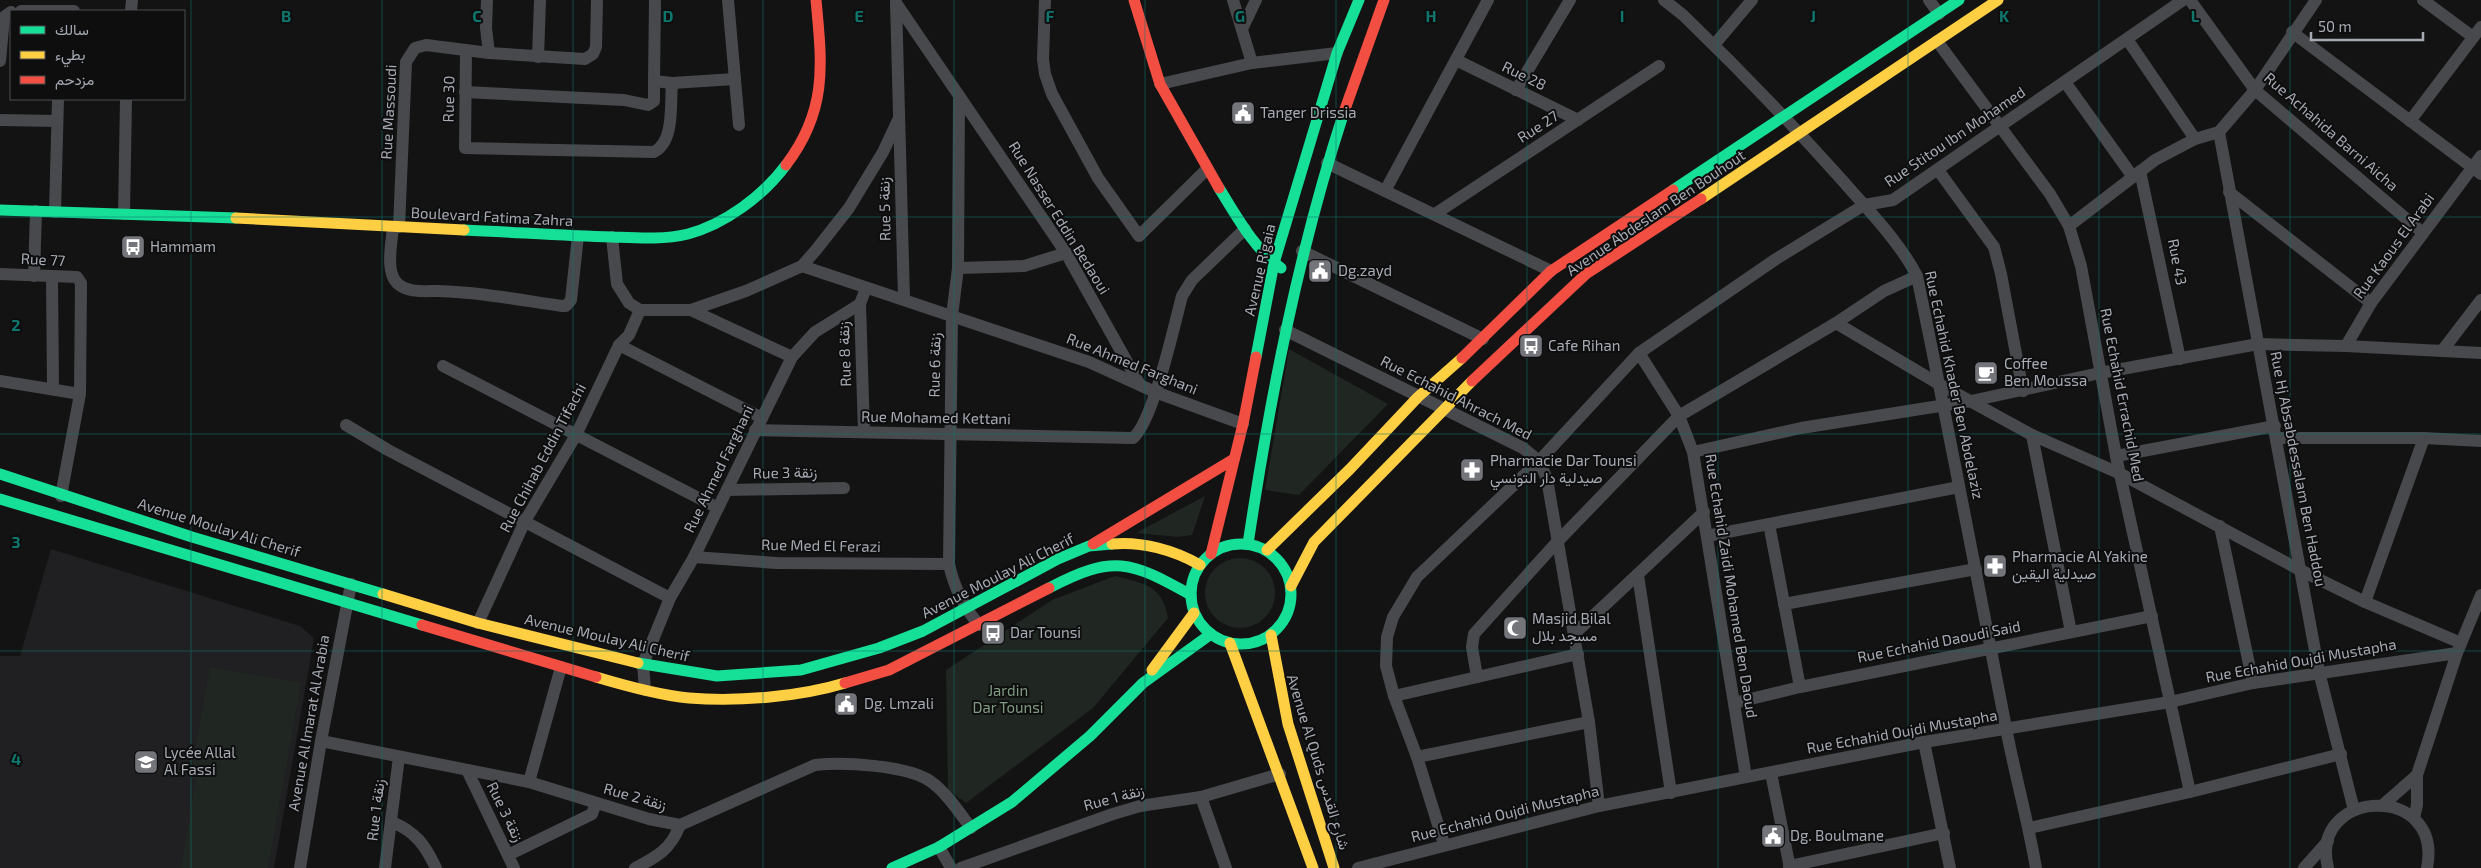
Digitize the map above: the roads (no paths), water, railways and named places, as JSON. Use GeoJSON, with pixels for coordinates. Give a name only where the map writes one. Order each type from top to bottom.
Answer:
{"type":"FeatureCollection","features":[{"type":"Feature","properties":{"kind":"main road","name":"Boulevard Fatima Zahra"},"geometry":{"type":"LineString","coordinates":[[0,210],[258,219],[578,236],[648,238],[688,234],[718,221],[764,192],[780,175],[810,124],[820,82],[821,50],[816,0]]}},
{"type":"Feature","properties":{"kind":"main road"},"geometry":{"type":"LineString","coordinates":[[1134,0],[1160,84],[1207,170],[1245,229],[1274,263],[1296,278]]}},
{"type":"Feature","properties":{"kind":"main road","name":"Avenue R'gaia"},"geometry":{"type":"LineString","coordinates":[[1211,554],[1243,424],[1274,263],[1338,53],[1359,0]]}},
{"type":"Feature","properties":{"kind":"main road"},"geometry":{"type":"LineString","coordinates":[[1248,544],[1285,330],[1302,251],[1327,163],[1368,36],[1384,0]]}},
{"type":"Feature","properties":{"kind":"main road","name":"Avenue Abdeslam Ben Bouhout"},"geometry":{"type":"LineString","coordinates":[[1267,550],[1350,469],[1418,397],[1483,339],[1551,271],[1958,0]]}},
{"type":"Feature","properties":{"kind":"main road","name":"Avenue Abdeslam Ben Bouhout"},"geometry":{"type":"LineString","coordinates":[[1291,586],[1314,542],[1443,409],[1556,300],[1586,274],[1801,134],[1998,0]]}},
{"type":"Feature","properties":{"kind":"main road"},"geometry":{"type":"LineString","coordinates":[[1089,546],[1234,459]]}},
{"type":"Feature","properties":{"kind":"main road","name":"Avenue Moulay Ali Cherif"},"geometry":{"type":"LineString","coordinates":[[0,474],[61,496],[478,623],[643,664],[717,676],[801,670],[879,648],[923,631],[1058,559],[1089,546],[1121,543],[1144,545],[1186,557],[1200,565]]}},
{"type":"Feature","properties":{"kind":"main road"},"geometry":{"type":"LineString","coordinates":[[0,500],[561,667],[645,690],[689,698],[727,699],[791,694],[832,687],[889,670],[1064,580],[1105,565],[1127,566],[1148,571],[1191,595]]}},
{"type":"Feature","properties":{"kind":"main road"},"geometry":{"type":"LineString","coordinates":[[1248,544],[1267,550],[1283,565],[1291,586],[1292,600],[1288,613],[1281,625],[1271,635],[1250,644],[1230,643],[1211,634],[1194,613],[1191,595],[1193,580],[1200,565],[1211,554],[1228,545],[1248,544]]}},
{"type":"Feature","properties":{"kind":"main road"},"geometry":{"type":"LineString","coordinates":[[1143,683],[1194,613]]}},
{"type":"Feature","properties":{"kind":"main road"},"geometry":{"type":"LineString","coordinates":[[892,868],[939,847],[1012,802],[1052,769],[1143,683],[1211,634]]}},
{"type":"Feature","properties":{"kind":"main road","name":"Avenue Al Quds شارع القدس"},"geometry":{"type":"LineString","coordinates":[[1271,635],[1275,670],[1286,719],[1334,868]]}},
{"type":"Feature","properties":{"kind":"main road"},"geometry":{"type":"LineString","coordinates":[[1230,643],[1280,774],[1313,868]]}},
{"type":"Feature","properties":{"kind":"street"},"geometry":{"type":"LineString","coordinates":[[487,0],[486,28],[489,54]]}},
{"type":"Feature","properties":{"kind":"street"},"geometry":{"type":"LineString","coordinates":[[538,57],[540,0]]}},
{"type":"Feature","properties":{"kind":"street","name":"Rue Massoudi"},"geometry":{"type":"LineString","coordinates":[[578,236],[571,300],[566,306],[508,296],[419,291],[397,284],[391,272],[396,227],[406,62],[416,48],[426,45],[489,54],[585,59],[594,51],[597,37],[597,0]]}},
{"type":"Feature","properties":{"kind":"street"},"geometry":{"type":"LineString","coordinates":[[465,92],[624,100],[648,105],[654,97],[655,0]]}},
{"type":"Feature","properties":{"kind":"street"},"geometry":{"type":"LineString","coordinates":[[728,0],[739,125]]}},
{"type":"Feature","properties":{"kind":"street"},"geometry":{"type":"LineString","coordinates":[[1045,0],[1043,59],[1045,74],[1052,94],[1098,178],[1139,236],[1207,170]]}},
{"type":"Feature","properties":{"kind":"street"},"geometry":{"type":"LineString","coordinates":[[1233,0],[1252,63]]}},
{"type":"Feature","properties":{"kind":"street"},"geometry":{"type":"LineString","coordinates":[[1242,29],[1256,0]]}},
{"type":"Feature","properties":{"kind":"street"},"geometry":{"type":"LineString","coordinates":[[1385,191],[1488,0]]}},
{"type":"Feature","properties":{"kind":"street"},"geometry":{"type":"LineString","coordinates":[[1516,90],[1570,0]]}},
{"type":"Feature","properties":{"kind":"street","name":"Rue Echahid Khader Ben Abdelaziz"},"geometry":{"type":"LineString","coordinates":[[1664,0],[1684,15],[1785,116],[1864,205],[1902,253],[1917,276],[1992,648],[2006,729],[2029,828],[2036,868]]}},
{"type":"Feature","properties":{"kind":"street"},"geometry":{"type":"LineString","coordinates":[[1714,45],[1752,0]]}},
{"type":"Feature","properties":{"kind":"street"},"geometry":{"type":"LineString","coordinates":[[1930,0],[1938,14]]}},
{"type":"Feature","properties":{"kind":"street","name":"Rue Stitou Ibn Mohamed"},"geometry":{"type":"LineString","coordinates":[[1444,844],[1417,757],[1394,696],[1386,666],[1387,637],[1400,602],[1416,577],[1539,461],[1640,353],[1776,259],[1864,205],[1893,200],[2183,0]]}},
{"type":"Feature","properties":{"kind":"street","name":"Rue Achahida Barni Aicha"},"geometry":{"type":"LineString","coordinates":[[2190,0],[2255,90],[2423,234]]}},
{"type":"Feature","properties":{"kind":"street"},"geometry":{"type":"LineString","coordinates":[[2069,226],[2162,156],[2196,139],[2219,132],[2255,90],[2292,32],[2316,0]]}},
{"type":"Feature","properties":{"kind":"street"},"geometry":{"type":"LineString","coordinates":[[2423,0],[2473,37]]}},
{"type":"Feature","properties":{"kind":"street","name":"Rue Nasser Eddin Bedaoui"},"geometry":{"type":"LineString","coordinates":[[896,2],[959,99],[991,141],[1066,254],[1140,385]]}},
{"type":"Feature","properties":{"kind":"street","name":"Rue 5 زنقة"},"geometry":{"type":"LineString","coordinates":[[896,2],[904,299]]}},
{"type":"Feature","properties":{"kind":"street"},"geometry":{"type":"LineString","coordinates":[[32,10],[67,7]]}},
{"type":"Feature","properties":{"kind":"street"},"geometry":{"type":"LineString","coordinates":[[0,62],[4,17],[10,13]]}},
{"type":"Feature","properties":{"kind":"street"},"geometry":{"type":"LineString","coordinates":[[2410,121],[2481,27]]}},
{"type":"Feature","properties":{"kind":"street"},"geometry":{"type":"LineString","coordinates":[[2292,32],[2477,170]]}},
{"type":"Feature","properties":{"kind":"street"},"geometry":{"type":"LineString","coordinates":[[2127,39],[2196,139]]}},
{"type":"Feature","properties":{"kind":"street","name":"Rue Echahid Errachid Med"},"geometry":{"type":"LineString","coordinates":[[1937,41],[1999,128],[2050,194],[2069,226],[2081,266],[2116,456],[2190,792]]}},
{"type":"Feature","properties":{"kind":"street","name":"Rue 30"},"geometry":{"type":"LineString","coordinates":[[466,50],[465,148],[654,152],[660,149],[667,138],[672,83]]}},
{"type":"Feature","properties":{"kind":"street"},"geometry":{"type":"LineString","coordinates":[[1160,84],[1252,63],[1338,53]]}},
{"type":"Feature","properties":{"kind":"street","name":"Rue 28"},"geometry":{"type":"LineString","coordinates":[[1456,60],[1578,120]]}},
{"type":"Feature","properties":{"kind":"street","name":"Rue 27"},"geometry":{"type":"LineString","coordinates":[[1436,214],[1659,66]]}},
{"type":"Feature","properties":{"kind":"street"},"geometry":{"type":"LineString","coordinates":[[654,82],[672,83],[735,79]]}},
{"type":"Feature","properties":{"kind":"street"},"geometry":{"type":"LineString","coordinates":[[2065,82],[2137,174]]}},
{"type":"Feature","properties":{"kind":"street","name":"Rue 6 زنقة"},"geometry":{"type":"LineString","coordinates":[[959,99],[958,268],[952,316],[949,564],[953,586],[965,608],[979,625]]}},
{"type":"Feature","properties":{"kind":"street"},"geometry":{"type":"LineString","coordinates":[[55,212],[58,100]]}},
{"type":"Feature","properties":{"kind":"street"},"geometry":{"type":"LineString","coordinates":[[124,214],[126,100]]}},
{"type":"Feature","properties":{"kind":"street"},"geometry":{"type":"LineString","coordinates":[[612,237],[617,284],[629,303],[640,310],[691,310],[746,292],[802,266],[849,208],[883,152],[899,118]]}},
{"type":"Feature","properties":{"kind":"street"},"geometry":{"type":"LineString","coordinates":[[0,120],[58,122]]}},
{"type":"Feature","properties":{"kind":"street","name":"Rue Hj Absabdessalam Ben Haddou"},"geometry":{"type":"LineString","coordinates":[[2219,132],[2319,672],[2354,810]]}},
{"type":"Feature","properties":{"kind":"street","name":"Rue Kaous El Arabi"},"geometry":{"type":"LineString","coordinates":[[2346,346],[2371,304],[2423,234],[2477,170],[2481,156]]}},
{"type":"Feature","properties":{"kind":"street"},"geometry":{"type":"LineString","coordinates":[[1327,163],[1551,271]]}},
{"type":"Feature","properties":{"kind":"street"},"geometry":{"type":"LineString","coordinates":[[1938,170],[1994,247],[2001,274],[2023,391]]}},
{"type":"Feature","properties":{"kind":"street","name":"Rue 43"},"geometry":{"type":"LineString","coordinates":[[2137,174],[2180,359]]}},
{"type":"Feature","properties":{"kind":"street"},"geometry":{"type":"LineString","coordinates":[[2229,192],[2371,304]]}},
{"type":"Feature","properties":{"kind":"street"},"geometry":{"type":"LineString","coordinates":[[34,276],[36,211]]}},
{"type":"Feature","properties":{"kind":"street"},"geometry":{"type":"LineString","coordinates":[[1155,392],[1182,296],[1192,280],[1245,229]]}},
{"type":"Feature","properties":{"kind":"street"},"geometry":{"type":"LineString","coordinates":[[1302,251],[1483,339]]}},
{"type":"Feature","properties":{"kind":"street"},"geometry":{"type":"LineString","coordinates":[[958,268],[1024,266],[1066,254]]}},
{"type":"Feature","properties":{"kind":"street","name":"Rue Ahmed Farghani"},"geometry":{"type":"LineString","coordinates":[[802,266],[1089,362],[1155,392],[1243,424]]}},
{"type":"Feature","properties":{"kind":"street","name":"Rue 77"},"geometry":{"type":"LineString","coordinates":[[0,274],[52,278],[77,277],[81,283],[80,394]]}},
{"type":"Feature","properties":{"kind":"street"},"geometry":{"type":"LineString","coordinates":[[1478,677],[1472,647],[1474,634],[1557,542],[1679,416],[1836,323],[1884,291],[1917,276]]}},
{"type":"Feature","properties":{"kind":"street"},"geometry":{"type":"LineString","coordinates":[[52,278],[53,388]]}},
{"type":"Feature","properties":{"kind":"street"},"geometry":{"type":"LineString","coordinates":[[860,304],[866,288]]}},
{"type":"Feature","properties":{"kind":"street"},"geometry":{"type":"LineString","coordinates":[[2442,351],[2481,300]]}},
{"type":"Feature","properties":{"kind":"street","name":"Rue Ahmed Farghani"},"geometry":{"type":"LineString","coordinates":[[645,690],[643,664],[670,598],[694,557],[792,357],[815,332],[860,304]]}},
{"type":"Feature","properties":{"kind":"street","name":"Rue 8 زنقة"},"geometry":{"type":"LineString","coordinates":[[860,304],[864,432]]}},
{"type":"Feature","properties":{"kind":"street","name":"Rue Chihab Eddin Tifachi"},"geometry":{"type":"LineString","coordinates":[[478,623],[525,521],[576,435],[619,346],[629,335],[640,310]]}},
{"type":"Feature","properties":{"kind":"street"},"geometry":{"type":"LineString","coordinates":[[691,310],[792,357]]}},
{"type":"Feature","properties":{"kind":"street"},"geometry":{"type":"LineString","coordinates":[[1836,323],[1939,384],[2032,435],[2121,474],[2300,570],[2459,648]]}},
{"type":"Feature","properties":{"kind":"street","name":"Rue Echahid Ahrach Med"},"geometry":{"type":"LineString","coordinates":[[1285,330],[1523,448],[1539,461],[1547,479],[1578,654],[1589,722],[1599,806]]}},
{"type":"Feature","properties":{"kind":"street"},"geometry":{"type":"LineString","coordinates":[[1693,452],[1801,428],[1971,401],[2100,373],[2258,344],[2346,346],[2481,353]]}},
{"type":"Feature","properties":{"kind":"street"},"geometry":{"type":"LineString","coordinates":[[619,346],[762,418]]}},
{"type":"Feature","properties":{"kind":"street","name":"Rue Echahid Zaidi Mohamed Ben Daoud"},"geometry":{"type":"LineString","coordinates":[[1640,353],[1679,416],[1693,452],[1746,777]]}},
{"type":"Feature","properties":{"kind":"street"},"geometry":{"type":"LineString","coordinates":[[443,366],[718,508]]}},
{"type":"Feature","properties":{"kind":"street"},"geometry":{"type":"LineString","coordinates":[[0,380],[80,394],[61,496]]}},
{"type":"Feature","properties":{"kind":"street","name":"Rue Mohamed Kettani"},"geometry":{"type":"LineString","coordinates":[[755,430],[1128,440],[1138,434],[1143,428],[1155,392]]}},
{"type":"Feature","properties":{"kind":"street"},"geometry":{"type":"LineString","coordinates":[[346,425],[388,450],[670,598]]}},
{"type":"Feature","properties":{"kind":"street"},"geometry":{"type":"LineString","coordinates":[[2116,456],[2276,432],[2481,441]]}},
{"type":"Feature","properties":{"kind":"street"},"geometry":{"type":"LineString","coordinates":[[2032,435],[2071,632]]}},
{"type":"Feature","properties":{"kind":"street"},"geometry":{"type":"LineString","coordinates":[[2365,602],[2424,438]]}},
{"type":"Feature","properties":{"kind":"street"},"geometry":{"type":"LineString","coordinates":[[1708,536],[1959,487]]}},
{"type":"Feature","properties":{"kind":"street","name":"Rue 3 زنقة"},"geometry":{"type":"LineString","coordinates":[[727,490],[844,488]]}},
{"type":"Feature","properties":{"kind":"street"},"geometry":{"type":"LineString","coordinates":[[1574,634],[1704,512]]}},
{"type":"Feature","properties":{"kind":"street"},"geometry":{"type":"LineString","coordinates":[[1769,524],[1800,687]]}},
{"type":"Feature","properties":{"kind":"street"},"geometry":{"type":"LineString","coordinates":[[2220,526],[2253,683]]}},
{"type":"Feature","properties":{"kind":"street","name":"Rue Med El Ferazi"},"geometry":{"type":"LineString","coordinates":[[694,557],[776,563],[949,564]]}},
{"type":"Feature","properties":{"kind":"street"},"geometry":{"type":"LineString","coordinates":[[1784,604],[1976,569]]}},
{"type":"Feature","properties":{"kind":"street"},"geometry":{"type":"LineString","coordinates":[[1638,575],[1671,793]]}},
{"type":"Feature","properties":{"kind":"street","name":"Avenue Al Imarat Al Arabia"},"geometry":{"type":"LineString","coordinates":[[300,868],[321,741],[352,584]]}},
{"type":"Feature","properties":{"kind":"street"},"geometry":{"type":"LineString","coordinates":[[2414,818],[2417,805],[2417,775],[2459,648],[2481,595]]}},
{"type":"Feature","properties":{"kind":"street","name":"Rue Echahid Daoudi Said"},"geometry":{"type":"LineString","coordinates":[[1734,703],[1800,687],[2152,616]]}},
{"type":"Feature","properties":{"kind":"street","name":"Rue Echahid Oujdi Mustapha"},"geometry":{"type":"LineString","coordinates":[[1358,868],[1444,844],[1599,806],[1924,742],[2170,702],[2253,683],[2459,648]]}},
{"type":"Feature","properties":{"kind":"street"},"geometry":{"type":"LineString","coordinates":[[1394,696],[1578,654]]}},
{"type":"Feature","properties":{"kind":"street"},"geometry":{"type":"LineString","coordinates":[[528,782],[561,667]]}},
{"type":"Feature","properties":{"kind":"street"},"geometry":{"type":"LineString","coordinates":[[1417,757],[1589,722]]}},
{"type":"Feature","properties":{"kind":"street","name":"Rue 2 زنقة"},"geometry":{"type":"LineString","coordinates":[[321,741],[528,782],[666,824],[680,825],[788,775],[815,765],[833,763],[915,773],[930,781],[944,794],[971,828]]}},
{"type":"Feature","properties":{"kind":"street"},"geometry":{"type":"LineString","coordinates":[[1924,742],[1950,868]]}},
{"type":"Feature","properties":{"kind":"street"},"geometry":{"type":"LineString","coordinates":[[2029,828],[2190,792],[2341,754]]}},
{"type":"Feature","properties":{"kind":"street","name":"Rue 1 زنقة"},"geometry":{"type":"LineString","coordinates":[[385,868],[399,757]]}},
{"type":"Feature","properties":{"kind":"street","name":"Rue 3 زنقة"},"geometry":{"type":"LineString","coordinates":[[467,770],[514,868]]}},
{"type":"Feature","properties":{"kind":"street"},"geometry":{"type":"LineString","coordinates":[[1772,773],[1790,867],[1944,833]]}},
{"type":"Feature","properties":{"kind":"street","name":"Rue 1 زنقة"},"geometry":{"type":"LineString","coordinates":[[961,868],[1104,816],[1140,806],[1201,797],[1280,774]]}},
{"type":"Feature","properties":{"kind":"street"},"geometry":{"type":"LineString","coordinates":[[2384,804],[2417,775]]}},
{"type":"Feature","properties":{"kind":"street"},"geometry":{"type":"LineString","coordinates":[[1201,797],[1226,868]]}},
{"type":"Feature","properties":{"kind":"street"},"geometry":{"type":"LineString","coordinates":[[508,855],[592,814],[596,803]]}},
{"type":"Feature","properties":{"kind":"street"},"geometry":{"type":"LineString","coordinates":[[2304,868],[2328,841],[2334,829],[2343,818],[2354,810],[2368,805],[2384,804],[2400,809],[2414,818],[2423,830],[2428,843],[2427,868]]}},
{"type":"Feature","properties":{"kind":"street"},"geometry":{"type":"LineString","coordinates":[[392,822],[404,827],[420,838],[436,868]]}},
{"type":"Feature","properties":{"kind":"street"},"geometry":{"type":"LineString","coordinates":[[635,868],[664,852],[672,843],[680,825]]}},
{"type":"Feature","properties":{"kind":"street"},"geometry":{"type":"LineString","coordinates":[[2328,841],[2326,852],[2328,868]]}},
{"type":"Feature","properties":{"kind":"street"},"geometry":{"type":"LineString","coordinates":[[939,847],[951,868]]}},
{"type":"Feature","properties":{"kind":"place","name":"Tanger Drissia"},"geometry":{"type":"Point","coordinates":[1243,113]}},
{"type":"Feature","properties":{"kind":"place","name":"Hammam"},"geometry":{"type":"Point","coordinates":[133,247]}},
{"type":"Feature","properties":{"kind":"place","name":"Dg.zayd"},"geometry":{"type":"Point","coordinates":[1320,271]}},
{"type":"Feature","properties":{"kind":"place","name":"Cafe Rihan"},"geometry":{"type":"Point","coordinates":[1531,346]}},
{"type":"Feature","properties":{"kind":"place","name":"Coffee Ben Moussa"},"geometry":{"type":"Point","coordinates":[1986,373]}},
{"type":"Feature","properties":{"kind":"place","name":"Pharmacie Dar Tounsi صيدلية دار التونسي"},"geometry":{"type":"Point","coordinates":[1472,470]}},
{"type":"Feature","properties":{"kind":"place","name":"Pharmacie Al Yakine صيدلية اليقين"},"geometry":{"type":"Point","coordinates":[1995,566]}},
{"type":"Feature","properties":{"kind":"place","name":"Masjid Bilal مسجد بلال"},"geometry":{"type":"Point","coordinates":[1515,628]}},
{"type":"Feature","properties":{"kind":"place","name":"Dar Tounsi"},"geometry":{"type":"Point","coordinates":[993,633]}},
{"type":"Feature","properties":{"kind":"place","name":"Dg. Lmzali"},"geometry":{"type":"Point","coordinates":[846,704]}},
{"type":"Feature","properties":{"kind":"place","name":"Lycée Allal Al Fassi"},"geometry":{"type":"Point","coordinates":[146,762]}},
{"type":"Feature","properties":{"kind":"place","name":"Dg. Boulmane"},"geometry":{"type":"Point","coordinates":[1773,836]}},
{"type":"Feature","properties":{"kind":"park label","name":"Jardin Dar Tounsi"},"geometry":{"type":"Point","coordinates":[1008,700]}}]}
